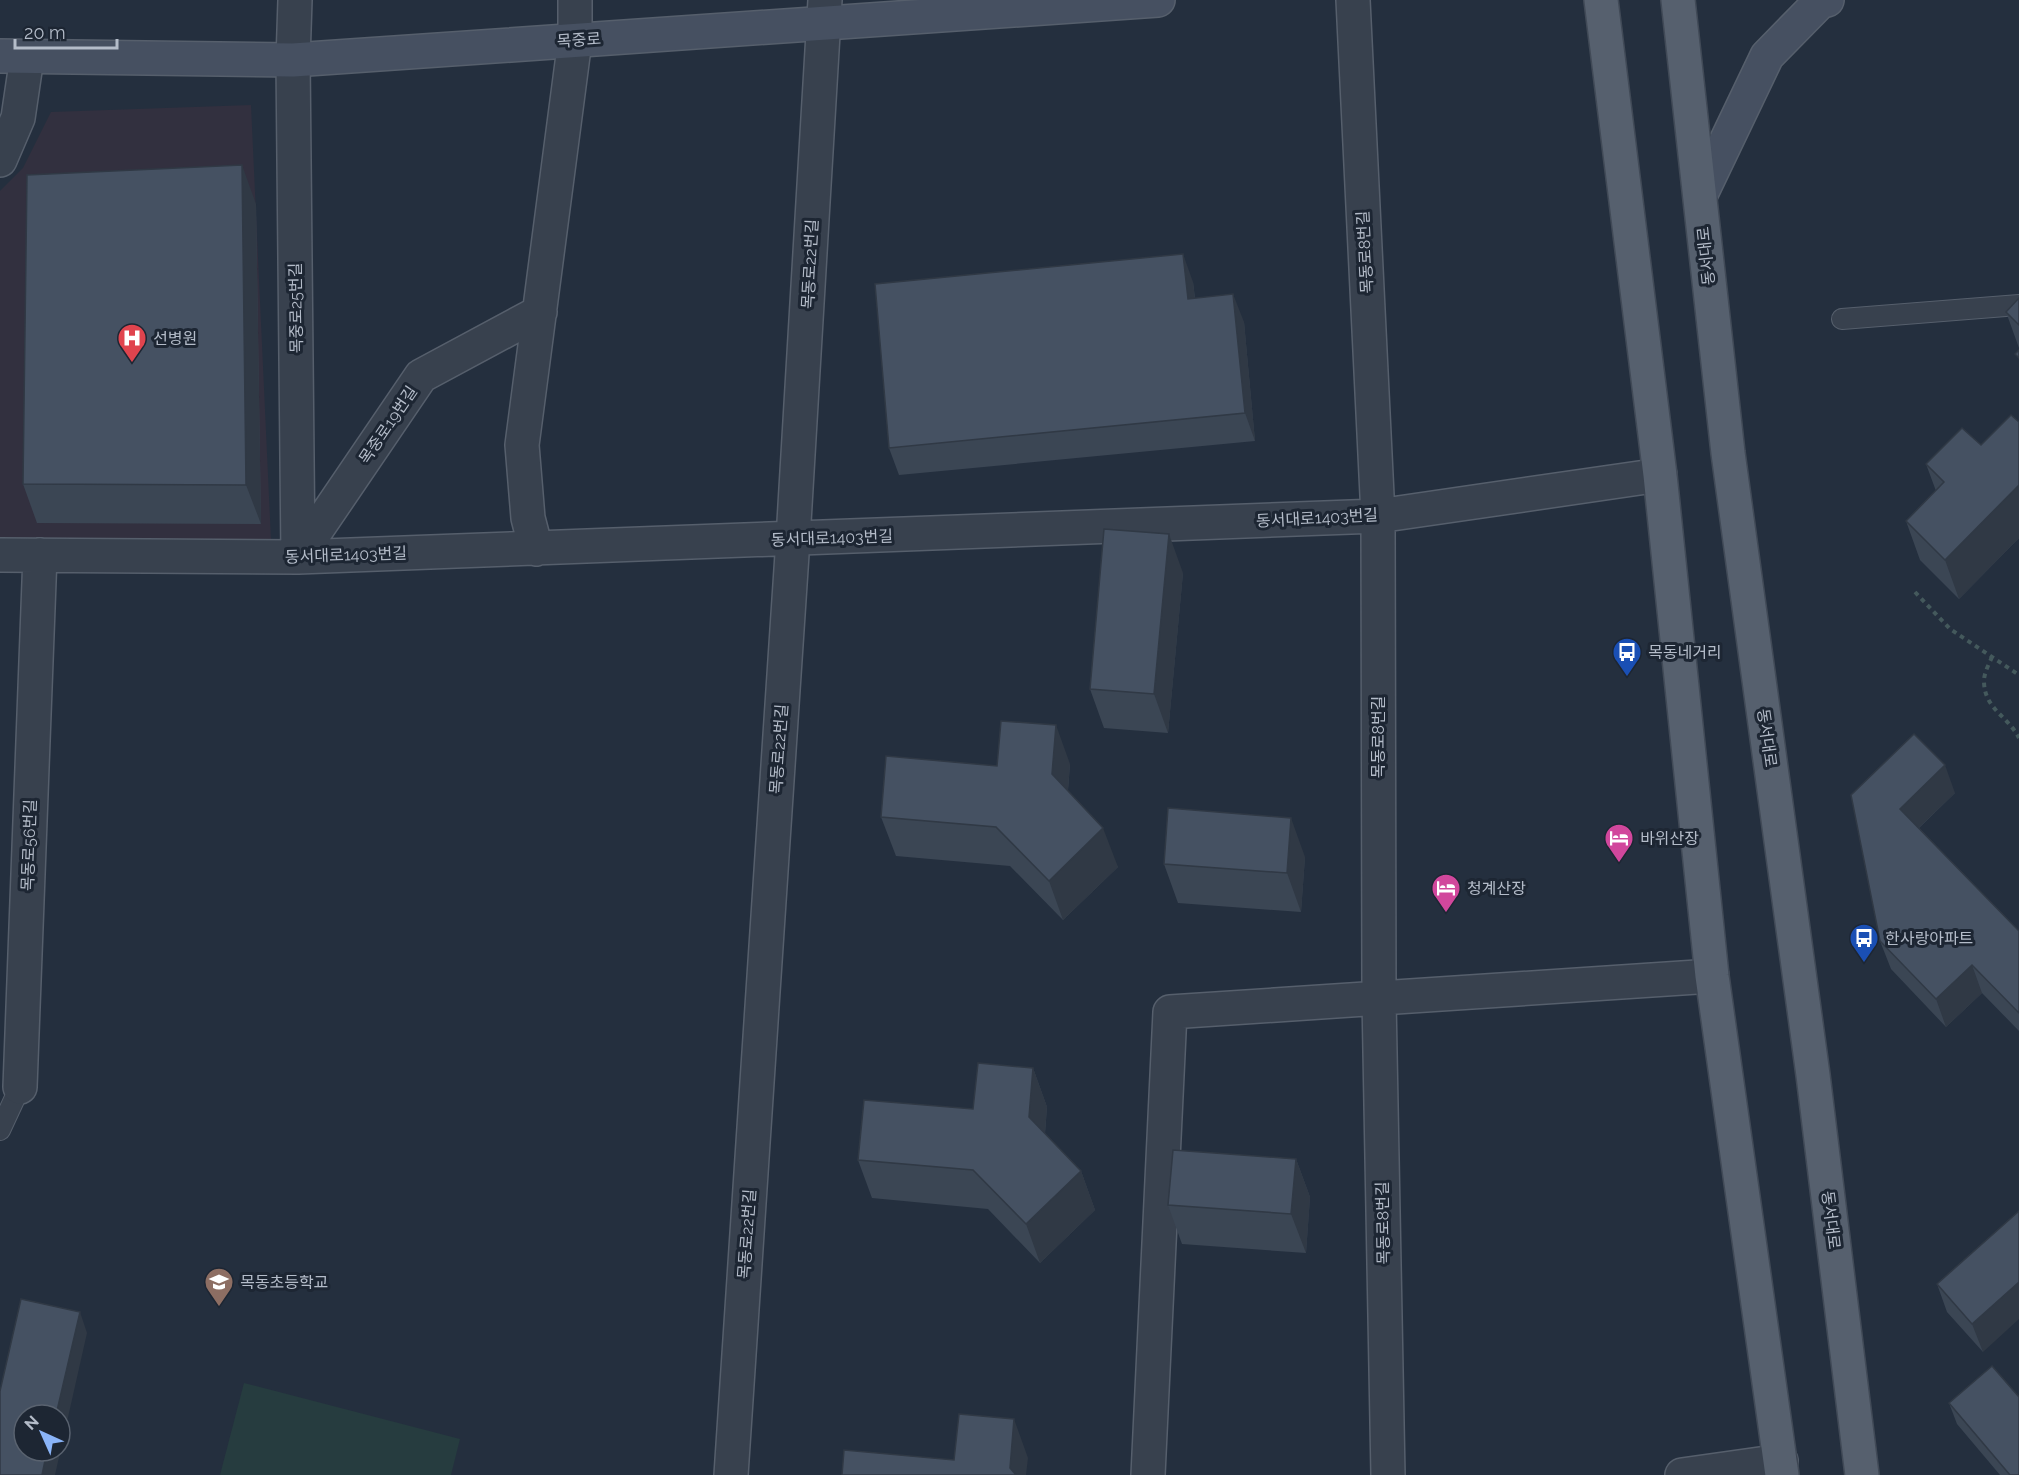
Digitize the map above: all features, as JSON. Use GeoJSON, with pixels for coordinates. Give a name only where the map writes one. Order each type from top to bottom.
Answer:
{"type":"FeatureCollection","features":[{"type":"Feature","properties":{"kind":"main road"},"geometry":{"type":"LineString","coordinates":[[1601,0],[1660,475],[1712,976],[1782,1468]]}},
{"type":"Feature","properties":{"kind":"main road","name":"동서대로"},"geometry":{"type":"LineString","coordinates":[[1678,0],[1728,453],[1813,1075],[1862,1475]]}},
{"type":"Feature","properties":{"kind":"street","name":"목중로25번길"},"geometry":{"type":"LineString","coordinates":[[295,0],[293,60],[298,557]]}},
{"type":"Feature","properties":{"kind":"street"},"geometry":{"type":"LineString","coordinates":[[536,549],[528,518],[522,445],[575,40],[575,0]]}},
{"type":"Feature","properties":{"kind":"street","name":"목중로"},"geometry":{"type":"LineString","coordinates":[[14,57],[293,60],[575,40],[825,12],[1158,0]]}},
{"type":"Feature","properties":{"kind":"street","name":"목동로8번길"},"geometry":{"type":"LineString","coordinates":[[1353,0],[1378,516],[1379,999],[1388,1475]]}},
{"type":"Feature","properties":{"kind":"street"},"geometry":{"type":"LineString","coordinates":[[1700,196],[1767,56],[1820,2],[1827,0]]}},
{"type":"Feature","properties":{"kind":"street","name":"목동로22번길"},"geometry":{"type":"LineString","coordinates":[[731,1475],[793,539],[825,12]]}},
{"type":"Feature","properties":{"kind":"street"},"geometry":{"type":"LineString","coordinates":[[0,160],[18,118],[14,57]]}},
{"type":"Feature","properties":{"kind":"street","name":"목중로19번길"},"geometry":{"type":"LineString","coordinates":[[298,557],[421,375],[540,312]]}},
{"type":"Feature","properties":{"kind":"street","name":"동서대로1403번길"},"geometry":{"type":"LineString","coordinates":[[0,555],[298,557],[1378,516],[1660,475]]}},
{"type":"Feature","properties":{"kind":"street","name":"목동로56번길"},"geometry":{"type":"LineString","coordinates":[[20,1087],[14,902],[40,555]]}},
{"type":"Feature","properties":{"kind":"street"},"geometry":{"type":"LineString","coordinates":[[1148,1475],[1170,1012],[1712,976]]}},
{"type":"Feature","properties":{"kind":"street"},"geometry":{"type":"LineString","coordinates":[[1682,1475],[1782,1468]]}},
{"type":"Feature","properties":{"kind":"lane"},"geometry":{"type":"LineString","coordinates":[[1842,319],[2019,305]]}},
{"type":"Feature","properties":{"kind":"lane","name":"목동로56번길"},"geometry":{"type":"LineString","coordinates":[[0,1130],[20,1087]]}},
{"type":"Feature","properties":{"kind":"path"},"geometry":{"type":"LineString","coordinates":[[1915,592],[1950,629],[2019,675]]}},
{"type":"Feature","properties":{"kind":"path"},"geometry":{"type":"LineString","coordinates":[[1992,657],[1984,679],[1989,703],[2016,731],[2019,738]]}},
{"type":"Feature","properties":{"kind":"shaded area","name":"선병원"},"geometry":{"type":"Polygon","coordinates":[[[251,105],[271,540],[0,538],[0,191],[23,168],[51,112],[251,105]]]}},
{"type":"Feature","properties":{"kind":"green space"},"geometry":{"type":"Polygon","coordinates":[[[244,1383],[460,1439],[451,1475],[220,1475],[244,1383]]]}},
{"type":"Feature","properties":{"kind":"building","name":"선병원"},"geometry":{"type":"Polygon","coordinates":[[[242,165],[246,485],[23,484],[27,175],[242,165]]]}},
{"type":"Feature","properties":{"kind":"building"},"geometry":{"type":"Polygon","coordinates":[[[1183,254],[1188,299],[1233,294],[1245,413],[889,448],[875,284],[1183,254]]]}},
{"type":"Feature","properties":{"kind":"building"},"geometry":{"type":"Polygon","coordinates":[[[2019,298],[2019,325],[2006,312],[2019,298]]]}},
{"type":"Feature","properties":{"kind":"building"},"geometry":{"type":"Polygon","coordinates":[[[2011,415],[2019,422],[2019,485],[1945,560],[1906,521],[1944,482],[1926,464],[1962,428],[1981,445],[2011,415]]]}},
{"type":"Feature","properties":{"kind":"building"},"geometry":{"type":"Polygon","coordinates":[[[1104,529],[1169,534],[1154,694],[1090,689],[1104,529]]]}},
{"type":"Feature","properties":{"kind":"building"},"geometry":{"type":"Polygon","coordinates":[[[1001,721],[1056,725],[1052,774],[1103,828],[1049,881],[996,827],[881,817],[886,756],[997,766],[1001,721]]]}},
{"type":"Feature","properties":{"kind":"building"},"geometry":{"type":"Polygon","coordinates":[[[1914,734],[1945,765],[1900,809],[2019,931],[2019,1013],[1972,965],[1936,999],[1880,941],[1851,795],[1914,734]]]}},
{"type":"Feature","properties":{"kind":"building"},"geometry":{"type":"Polygon","coordinates":[[[1168,808],[1291,818],[1287,873],[1164,864],[1168,808]]]}},
{"type":"Feature","properties":{"kind":"building"},"geometry":{"type":"Polygon","coordinates":[[[978,1063],[1033,1068],[1029,1117],[1081,1171],[1026,1224],[973,1170],[858,1160],[864,1100],[973,1109],[978,1063]]]}},
{"type":"Feature","properties":{"kind":"building"},"geometry":{"type":"Polygon","coordinates":[[[1173,1150],[1296,1159],[1291,1214],[1168,1205],[1173,1150]]]}},
{"type":"Feature","properties":{"kind":"building"},"geometry":{"type":"Polygon","coordinates":[[[2019,1211],[2019,1282],[1972,1324],[1937,1284],[2019,1211]]]}},
{"type":"Feature","properties":{"kind":"building"},"geometry":{"type":"Polygon","coordinates":[[[21,1299],[80,1312],[59,1403],[12,1403],[12,1463],[44,1463],[42,1475],[0,1475],[0,1391],[21,1299]]]}},
{"type":"Feature","properties":{"kind":"building"},"geometry":{"type":"Polygon","coordinates":[[[1992,1366],[2019,1397],[2019,1475],[2010,1475],[1949,1403],[1992,1366]]]}},
{"type":"Feature","properties":{"kind":"building"},"geometry":{"type":"Polygon","coordinates":[[[959,1414],[1014,1419],[1010,1468],[1016,1475],[842,1475],[844,1450],[954,1460],[959,1414]]]}},
{"type":"Feature","properties":{"kind":"place","name":"선병원"},"geometry":{"type":"Point","coordinates":[132,364]}},
{"type":"Feature","properties":{"kind":"place","name":"목동네거리"},"geometry":{"type":"Point","coordinates":[1627,678]}},
{"type":"Feature","properties":{"kind":"place","name":"바위산장"},"geometry":{"type":"Point","coordinates":[1619,864]}},
{"type":"Feature","properties":{"kind":"place","name":"청계산장"},"geometry":{"type":"Point","coordinates":[1446,914]}},
{"type":"Feature","properties":{"kind":"place","name":"한사랑아파트"},"geometry":{"type":"Point","coordinates":[1864,964]}},
{"type":"Feature","properties":{"kind":"place","name":"목동초등학교"},"geometry":{"type":"Point","coordinates":[219,1308]}}]}
